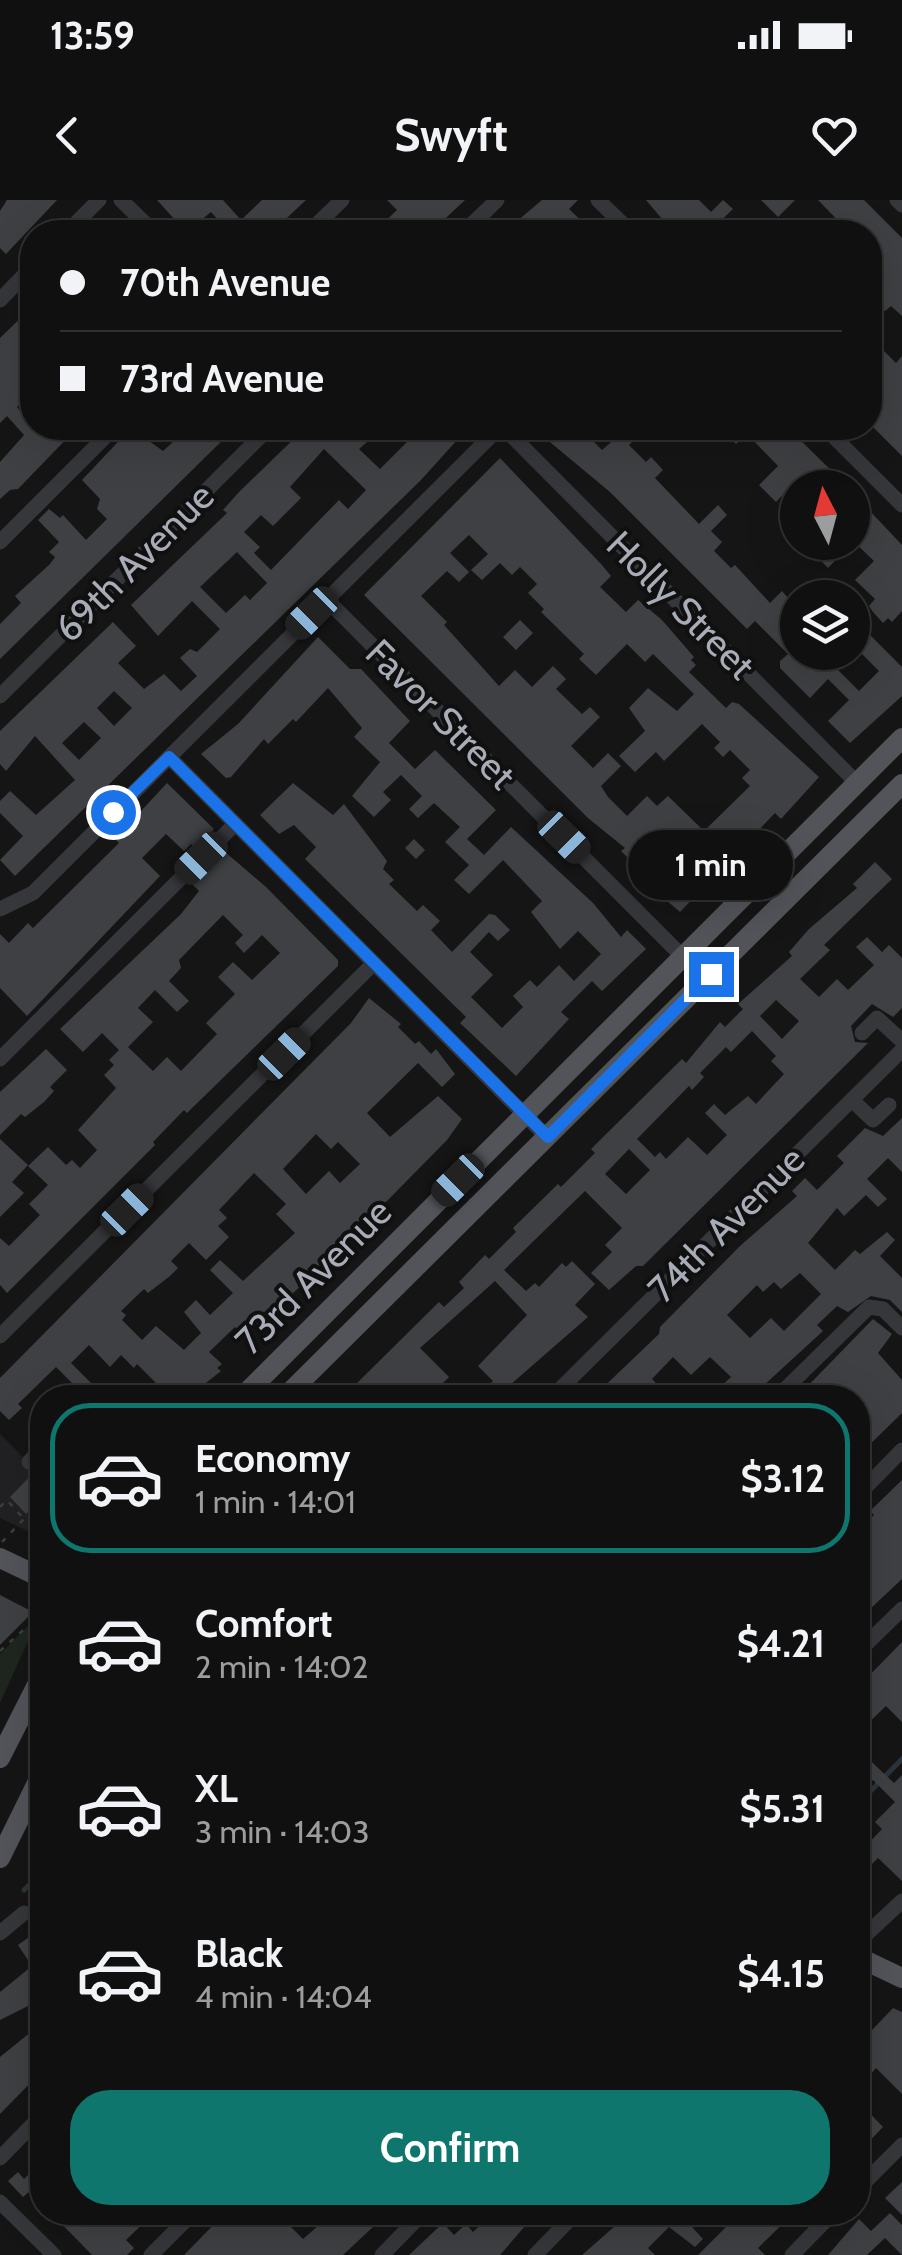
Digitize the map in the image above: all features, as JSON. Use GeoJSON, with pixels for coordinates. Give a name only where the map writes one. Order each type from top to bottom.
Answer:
{"type":"FeatureCollection","features":[{"type":"Feature","properties":{"kind":"main road","name":"73rd Avenue"},"geometry":{"type":"LineString","coordinates":[[254,1385],[902,738]]}},
{"type":"Feature","properties":{"kind":"main road","name":"73rd Avenue"},"geometry":{"type":"LineString","coordinates":[[297,1385],[902,784]]}},
{"type":"Feature","properties":{"kind":"main road"},"geometry":{"type":"LineString","coordinates":[[0,1558],[30,1572]]}},
{"type":"Feature","properties":{"kind":"main road"},"geometry":{"type":"LineString","coordinates":[[0,1758],[30,1699]]}},
{"type":"Feature","properties":{"kind":"main road"},"geometry":{"type":"LineString","coordinates":[[0,1858],[30,1798]]}},
{"type":"Feature","properties":{"kind":"main road"},"geometry":{"type":"LineString","coordinates":[[870,1963],[902,1978]]}},
{"type":"Feature","properties":{"kind":"street"},"geometry":{"type":"LineString","coordinates":[[79,220],[100,200]]}},
{"type":"Feature","properties":{"kind":"street"},"geometry":{"type":"LineString","coordinates":[[121,200],[142,220]]}},
{"type":"Feature","properties":{"kind":"street"},"geometry":{"type":"LineString","coordinates":[[322,220],[342,200]]}},
{"type":"Feature","properties":{"kind":"street"},"geometry":{"type":"LineString","coordinates":[[476,220],[497,200]]}},
{"type":"Feature","properties":{"kind":"street"},"geometry":{"type":"LineString","coordinates":[[598,200],[619,220]]}},
{"type":"Feature","properties":{"kind":"street"},"geometry":{"type":"LineString","coordinates":[[0,300],[20,279]]}},
{"type":"Feature","properties":{"kind":"street"},"geometry":{"type":"LineString","coordinates":[[0,542],[102,440]]}},
{"type":"Feature","properties":{"kind":"street","name":"69th Avenue"},"geometry":{"type":"LineString","coordinates":[[0,696],[257,440]]}},
{"type":"Feature","properties":{"kind":"street"},"geometry":{"type":"LineString","coordinates":[[0,909],[33,893],[489,440]]}},
{"type":"Feature","properties":{"kind":"street","name":"Holly Street"},"geometry":{"type":"LineString","coordinates":[[513,440],[857,783]]}},
{"type":"Feature","properties":{"kind":"street"},"geometry":{"type":"LineString","coordinates":[[838,440],[902,505]]}},
{"type":"Feature","properties":{"kind":"street","name":"Favor Street"},"geometry":{"type":"LineString","coordinates":[[326,599],[683,957]]}},
{"type":"Feature","properties":{"kind":"street"},"geometry":{"type":"LineString","coordinates":[[169,757],[548,1137]]}},
{"type":"Feature","properties":{"kind":"street"},"geometry":{"type":"LineString","coordinates":[[0,1059],[235,824]]}},
{"type":"Feature","properties":{"kind":"street"},"geometry":{"type":"LineString","coordinates":[[0,1336],[374,963]]}},
{"type":"Feature","properties":{"kind":"street"},"geometry":{"type":"LineString","coordinates":[[862,1033],[877,1018],[902,1041]]}},
{"type":"Feature","properties":{"kind":"street","name":"74th Avenue"},"geometry":{"type":"LineString","coordinates":[[563,1385],[902,1050]]}},
{"type":"Feature","properties":{"kind":"street"},"geometry":{"type":"LineString","coordinates":[[852,1100],[873,1120],[889,1104]]}},
{"type":"Feature","properties":{"kind":"street"},"geometry":{"type":"LineString","coordinates":[[789,1385],[869,1307],[883,1309],[902,1328]]}},
{"type":"Feature","properties":{"kind":"street"},"geometry":{"type":"LineString","coordinates":[[870,1483],[902,1450]]}},
{"type":"Feature","properties":{"kind":"street"},"geometry":{"type":"LineString","coordinates":[[870,1640],[902,1609]]}},
{"type":"Feature","properties":{"kind":"street"},"geometry":{"type":"LineString","coordinates":[[870,1931],[902,1901]]}},
{"type":"Feature","properties":{"kind":"street"},"geometry":{"type":"LineString","coordinates":[[0,1933],[24,1913]]}},
{"type":"Feature","properties":{"kind":"street"},"geometry":{"type":"LineString","coordinates":[[0,2158],[30,2127]]}},
{"type":"Feature","properties":{"kind":"street"},"geometry":{"type":"LineString","coordinates":[[870,2177],[902,2145]]}},
{"type":"Feature","properties":{"kind":"street"},"geometry":{"type":"LineString","coordinates":[[0,2202],[54,2255]]}},
{"type":"Feature","properties":{"kind":"street"},"geometry":{"type":"LineString","coordinates":[[151,2255],[181,2225]]}},
{"type":"Feature","properties":{"kind":"street"},"geometry":{"type":"LineString","coordinates":[[382,2255],[411,2225]]}},
{"type":"Feature","properties":{"kind":"street"},"geometry":{"type":"LineString","coordinates":[[535,2255],[565,2225]]}},
{"type":"Feature","properties":{"kind":"street"},"geometry":{"type":"LineString","coordinates":[[792,2255],[821,2225]]}},
{"type":"Feature","properties":{"kind":"path"},"geometry":{"type":"LineString","coordinates":[[0,1507],[6,1500],[24,1519]]}},
{"type":"Feature","properties":{"kind":"path"},"geometry":{"type":"LineString","coordinates":[[0,1544],[30,1513]]}},
{"type":"Feature","properties":{"kind":"path"},"geometry":{"type":"LineString","coordinates":[[0,1651],[30,1623]]}},
{"type":"Feature","properties":{"kind":"shaded area"},"geometry":{"type":"Polygon","coordinates":[[[0,1434],[23,1457],[30,1450],[30,1532],[0,1518],[0,1434]]]}},
{"type":"Feature","properties":{"kind":"shaded area"},"geometry":{"type":"Polygon","coordinates":[[[30,1624],[30,1637],[0,1703],[0,1654],[30,1624]]]}},
{"type":"Feature","properties":{"kind":"building"},"geometry":{"type":"Polygon","coordinates":[[[7,200],[57,200],[38,220],[20,220],[20,239],[6,254],[0,248],[0,211],[7,200]]]}},
{"type":"Feature","properties":{"kind":"building"},"geometry":{"type":"Polygon","coordinates":[[[157,200],[223,200],[241,220],[218,220],[211,212],[201,220],[175,220],[157,200]]]}},
{"type":"Feature","properties":{"kind":"building"},"geometry":{"type":"Polygon","coordinates":[[[262,200],[306,200],[285,220],[241,220],[262,200]]]}},
{"type":"Feature","properties":{"kind":"building"},"geometry":{"type":"Polygon","coordinates":[[[387,200],[465,200],[444,220],[387,220],[397,210],[387,200]]]}},
{"type":"Feature","properties":{"kind":"building"},"geometry":{"type":"Polygon","coordinates":[[[542,200],[578,200],[569,209],[580,220],[518,220],[542,200]]]}},
{"type":"Feature","properties":{"kind":"building"},"geometry":{"type":"Polygon","coordinates":[[[646,200],[699,200],[711,212],[723,200],[733,209],[722,220],[663,220],[646,200]]]}},
{"type":"Feature","properties":{"kind":"building"},"geometry":{"type":"Polygon","coordinates":[[[761,200],[795,200],[778,217],[761,200]]]}},
{"type":"Feature","properties":{"kind":"building"},"geometry":{"type":"Polygon","coordinates":[[[818,200],[864,200],[902,238],[902,316],[891,306],[885,311],[882,308],[882,220],[837,220],[818,200]]]}},
{"type":"Feature","properties":{"kind":"building"},"geometry":{"type":"Polygon","coordinates":[[[20,319],[20,431],[7,416],[0,423],[0,338],[20,319]]]}},
{"type":"Feature","properties":{"kind":"building"},"geometry":{"type":"Polygon","coordinates":[[[882,349],[896,363],[902,356],[902,456],[882,436],[882,349]]]}},
{"type":"Feature","properties":{"kind":"building"},"geometry":{"type":"Polygon","coordinates":[[[20,440],[65,440],[18,489],[10,490],[0,499],[0,462],[20,440]]]}},
{"type":"Feature","properties":{"kind":"building"},"geometry":{"type":"Polygon","coordinates":[[[120,440],[148,440],[163,451],[175,440],[223,440],[0,659],[0,624],[21,603],[15,596],[55,557],[49,552],[59,542],[38,520],[49,509],[60,518],[63,515],[86,540],[107,519],[97,509],[100,499],[82,480],[120,440]]]}},
{"type":"Feature","properties":{"kind":"building"},"geometry":{"type":"Polygon","coordinates":[[[293,440],[365,440],[359,449],[380,469],[409,440],[457,440],[421,480],[15,876],[0,860],[23,836],[0,813],[0,801],[10,791],[36,815],[75,780],[35,736],[6,771],[0,764],[0,731],[113,622],[136,646],[118,663],[144,689],[164,674],[181,691],[197,676],[180,658],[190,649],[197,652],[220,629],[192,601],[158,636],[131,605],[227,513],[223,510],[293,440]],[[324,449],[290,487],[301,498],[273,526],[261,515],[244,532],[260,547],[254,553],[271,570],[339,500],[348,509],[366,490],[324,449]],[[237,552],[200,587],[226,613],[245,595],[250,600],[267,583],[237,552]],[[114,691],[97,708],[114,726],[132,708],[114,691]],[[84,722],[62,743],[79,760],[101,738],[84,722]]]}},
{"type":"Feature","properties":{"kind":"building"},"geometry":{"type":"Polygon","coordinates":[[[547,440],[592,440],[602,450],[614,440],[632,440],[629,445],[646,462],[651,457],[663,470],[655,478],[699,524],[718,505],[727,515],[711,531],[722,542],[714,551],[731,568],[735,565],[770,603],[780,593],[780,646],[755,621],[747,629],[610,492],[547,440]]]}},
{"type":"Feature","properties":{"kind":"building"},"geometry":{"type":"Polygon","coordinates":[[[753,440],[800,440],[831,470],[780,470],[780,498],[776,502],[759,485],[778,466],[753,440]]]}},
{"type":"Feature","properties":{"kind":"building"},"geometry":{"type":"Polygon","coordinates":[[[500,458],[611,576],[600,587],[626,612],[638,600],[662,620],[694,657],[691,660],[696,665],[689,672],[726,708],[732,702],[739,704],[819,777],[781,819],[775,813],[680,912],[651,887],[654,884],[621,851],[625,848],[588,818],[364,595],[500,458]],[[469,535],[450,553],[469,572],[459,582],[447,571],[421,596],[499,686],[515,670],[532,687],[553,666],[566,679],[556,689],[582,714],[590,707],[600,717],[571,746],[593,768],[608,753],[621,766],[601,786],[627,816],[647,796],[657,806],[668,796],[704,831],[750,786],[742,778],[750,770],[730,750],[723,757],[714,748],[720,742],[702,724],[664,761],[656,752],[635,772],[619,756],[645,731],[629,708],[648,688],[677,711],[694,694],[653,654],[645,662],[627,644],[596,675],[579,659],[584,654],[541,612],[544,609],[528,593],[537,584],[520,567],[512,575],[500,563],[482,580],[471,570],[488,554],[469,535]]]}},
{"type":"Feature","properties":{"kind":"building"},"geometry":{"type":"Polygon","coordinates":[[[870,511],[902,545],[902,611],[892,622],[888,618],[883,623],[870,608],[875,599],[870,594],[870,580],[855,580],[874,561],[870,557],[870,511]]]}},
{"type":"Feature","properties":{"kind":"building"},"geometry":{"type":"Polygon","coordinates":[[[520,620],[533,633],[516,650],[503,637],[520,620]]]}},
{"type":"Feature","properties":{"kind":"building"},"geometry":{"type":"Polygon","coordinates":[[[870,635],[902,667],[902,696],[850,743],[828,721],[849,700],[828,679],[810,698],[782,670],[838,670],[859,691],[879,671],[870,662],[870,635]]]}},
{"type":"Feature","properties":{"kind":"building"},"geometry":{"type":"Polygon","coordinates":[[[318,637],[350,669],[361,669],[410,721],[389,743],[415,769],[435,750],[496,810],[467,839],[484,855],[511,827],[593,903],[621,937],[627,930],[646,949],[602,991],[592,981],[561,1012],[569,1019],[516,1076],[460,1023],[466,1017],[305,859],[316,847],[294,825],[279,834],[260,815],[293,783],[333,815],[344,804],[387,861],[383,869],[394,880],[389,884],[417,911],[423,905],[440,921],[431,930],[452,952],[489,914],[495,915],[510,930],[498,941],[489,932],[470,952],[493,975],[471,997],[502,1028],[523,1007],[513,996],[530,980],[537,987],[559,965],[574,981],[601,954],[578,931],[560,949],[531,912],[542,901],[503,860],[469,894],[454,880],[469,865],[445,842],[460,827],[434,803],[418,818],[409,809],[422,796],[401,775],[383,792],[391,800],[374,817],[352,796],[380,762],[354,737],[362,728],[328,688],[296,722],[293,719],[268,744],[264,739],[231,777],[226,778],[201,754],[238,724],[318,637]]]}},
{"type":"Feature","properties":{"kind":"building"},"geometry":{"type":"Polygon","coordinates":[[[167,783],[214,829],[195,848],[191,844],[184,851],[166,834],[142,858],[160,876],[27,1016],[0,988],[0,934],[9,943],[28,923],[33,928],[119,843],[115,839],[167,783]]]}},
{"type":"Feature","properties":{"kind":"building"},"geometry":{"type":"Polygon","coordinates":[[[414,839],[425,850],[416,859],[405,848],[414,839]]]}},
{"type":"Feature","properties":{"kind":"building"},"geometry":{"type":"Polygon","coordinates":[[[224,851],[266,887],[338,960],[338,966],[187,1113],[184,1110],[153,1142],[155,1145],[7,1293],[0,1285],[0,1238],[9,1246],[40,1215],[29,1204],[48,1185],[28,1166],[48,1147],[66,1165],[72,1160],[80,1168],[97,1150],[78,1130],[116,1088],[104,1075],[114,1065],[109,1060],[119,1050],[102,1033],[83,1052],[60,1029],[181,914],[199,891],[192,884],[224,851]],[[223,915],[179,960],[181,968],[169,981],[189,1001],[177,1012],[155,990],[138,1008],[153,1022],[128,1047],[153,1071],[167,1057],[181,1071],[217,1034],[206,1023],[235,994],[218,977],[233,962],[252,980],[280,953],[262,935],[244,953],[235,943],[243,935],[223,915]]]}},
{"type":"Feature","properties":{"kind":"building"},"geometry":{"type":"Polygon","coordinates":[[[875,862],[892,879],[824,945],[830,950],[800,979],[819,997],[837,979],[848,990],[874,965],[856,947],[867,937],[882,952],[889,945],[902,958],[902,1008],[893,1017],[872,1004],[851,1026],[855,1042],[868,1043],[643,1266],[636,1266],[609,1290],[591,1273],[612,1252],[605,1245],[622,1228],[585,1191],[504,1270],[526,1291],[535,1283],[539,1287],[562,1263],[566,1267],[572,1261],[595,1284],[575,1305],[588,1317],[510,1385],[489,1385],[493,1381],[478,1366],[527,1315],[495,1281],[420,1348],[449,1377],[441,1385],[355,1385],[439,1302],[444,1307],[464,1288],[459,1282],[485,1255],[489,1259],[516,1232],[513,1228],[595,1153],[591,1149],[682,1059],[686,1063],[720,1022],[725,1027],[743,1009],[738,1004],[792,956],[789,952],[809,929],[857,888],[853,884],[875,862]],[[776,1000],[760,1016],[782,1039],[799,1021],[776,1000]],[[752,1031],[731,1052],[726,1047],[700,1073],[704,1077],[692,1090],[689,1086],[637,1139],[655,1157],[660,1152],[666,1159],[688,1137],[707,1155],[727,1135],[705,1113],[714,1104],[725,1115],[748,1096],[756,1104],[784,1074],[771,1061],[776,1056],[752,1031]],[[629,1149],[605,1174],[626,1194],[650,1170],[629,1149]]]}},
{"type":"Feature","properties":{"kind":"building"},"geometry":{"type":"Polygon","coordinates":[[[369,998],[401,1024],[398,1027],[415,1044],[419,1041],[431,1054],[436,1049],[455,1074],[442,1087],[418,1063],[367,1113],[390,1137],[438,1096],[462,1119],[447,1140],[384,1204],[381,1201],[319,1259],[324,1263],[282,1304],[245,1337],[235,1327],[209,1352],[222,1364],[217,1368],[221,1371],[203,1385],[158,1385],[137,1364],[134,1368],[121,1355],[110,1367],[89,1345],[71,1363],[93,1385],[74,1385],[56,1367],[38,1385],[30,1385],[30,1392],[18,1404],[22,1408],[9,1420],[0,1411],[0,1378],[351,1023],[369,998]],[[316,1134],[283,1169],[306,1194],[329,1171],[340,1183],[360,1164],[338,1142],[331,1149],[316,1134]],[[254,1173],[219,1210],[227,1218],[218,1226],[229,1237],[206,1260],[189,1243],[171,1261],[178,1268],[148,1293],[144,1289],[121,1311],[126,1315],[122,1320],[142,1340],[156,1326],[184,1350],[201,1333],[184,1312],[196,1300],[210,1315],[233,1293],[210,1270],[220,1260],[243,1281],[295,1233],[276,1214],[286,1204],[254,1173]]]}},
{"type":"Feature","properties":{"kind":"building"},"geometry":{"type":"Polygon","coordinates":[[[46,1049],[67,1070],[50,1087],[54,1091],[44,1102],[25,1117],[21,1114],[0,1135],[0,1092],[46,1049]]]}},
{"type":"Feature","properties":{"kind":"building"},"geometry":{"type":"Polygon","coordinates":[[[902,1118],[902,1172],[888,1158],[867,1179],[887,1199],[878,1207],[866,1195],[844,1216],[837,1208],[808,1243],[835,1270],[855,1250],[860,1254],[887,1232],[895,1240],[880,1256],[902,1278],[902,1312],[890,1300],[871,1296],[848,1312],[837,1306],[817,1325],[823,1331],[764,1385],[722,1385],[731,1377],[710,1357],[691,1375],[673,1357],[652,1379],[658,1385],[606,1385],[740,1246],[797,1196],[792,1191],[805,1178],[817,1190],[844,1163],[837,1156],[865,1128],[883,1136],[902,1118]],[[800,1273],[781,1289],[774,1282],[763,1292],[757,1285],[727,1315],[750,1338],[771,1318],[784,1331],[821,1294],[800,1273]]]}},
{"type":"Feature","properties":{"kind":"building"},"geometry":{"type":"Polygon","coordinates":[[[0,1139],[28,1165],[12,1182],[24,1193],[0,1217],[0,1139]]]}},
{"type":"Feature","properties":{"kind":"building"},"geometry":{"type":"Polygon","coordinates":[[[873,1319],[892,1334],[878,1353],[902,1380],[902,1413],[870,1444],[870,1385],[809,1385],[873,1319]]]}},
{"type":"Feature","properties":{"kind":"building"},"geometry":{"type":"Polygon","coordinates":[[[30,1476],[30,1510],[26,1514],[10,1497],[30,1476]]]}},
{"type":"Feature","properties":{"kind":"building"},"geometry":{"type":"Polygon","coordinates":[[[902,1480],[902,1579],[870,1609],[870,1519],[874,1515],[870,1511],[902,1480]]]}},
{"type":"Feature","properties":{"kind":"building"},"geometry":{"type":"Polygon","coordinates":[[[0,1595],[30,1610],[30,1615],[0,1645],[0,1595]]]}},
{"type":"Feature","properties":{"kind":"building"},"geometry":{"type":"Polygon","coordinates":[[[902,1642],[902,1722],[886,1706],[870,1721],[870,1675],[902,1642]]]}},
{"type":"Feature","properties":{"kind":"building"},"geometry":{"type":"Polygon","coordinates":[[[870,1760],[894,1783],[902,1775],[902,1881],[878,1858],[870,1866],[870,1842],[882,1829],[875,1822],[895,1802],[873,1780],[870,1783],[870,1760]]]}},
{"type":"Feature","properties":{"kind":"building"},"geometry":{"type":"Polygon","coordinates":[[[30,1936],[30,1963],[18,1945],[30,1936]]]}},
{"type":"Feature","properties":{"kind":"building"},"geometry":{"type":"Polygon","coordinates":[[[30,1968],[30,2005],[0,2020],[0,1992],[30,1968]]]}},
{"type":"Feature","properties":{"kind":"building"},"geometry":{"type":"Polygon","coordinates":[[[893,2008],[902,2012],[902,2094],[876,2068],[870,2075],[872,2030],[893,2008]]]}},
{"type":"Feature","properties":{"kind":"building"},"geometry":{"type":"Polygon","coordinates":[[[30,2033],[30,2083],[0,2114],[0,2057],[30,2033]]]}},
{"type":"Feature","properties":{"kind":"building"},"geometry":{"type":"Polygon","coordinates":[[[870,2113],[883,2127],[870,2141],[870,2113]]]}},
{"type":"Feature","properties":{"kind":"building"},"geometry":{"type":"Polygon","coordinates":[[[18,2172],[24,2179],[30,2173],[30,2193],[23,2197],[8,2181],[18,2172]]]}},
{"type":"Feature","properties":{"kind":"building"},"geometry":{"type":"Polygon","coordinates":[[[902,2182],[902,2215],[885,2198],[902,2182]]]}},
{"type":"Feature","properties":{"kind":"building"},"geometry":{"type":"Polygon","coordinates":[[[890,2213],[902,2225],[902,2255],[885,2238],[867,2255],[828,2255],[854,2225],[865,2225],[871,2231],[890,2213]]]}},
{"type":"Feature","properties":{"kind":"building"},"geometry":{"type":"Polygon","coordinates":[[[63,2225],[142,2225],[126,2240],[134,2248],[127,2255],[92,2255],[63,2225]]]}},
{"type":"Feature","properties":{"kind":"building"},"geometry":{"type":"Polygon","coordinates":[[[213,2225],[289,2225],[303,2239],[319,2225],[375,2225],[343,2255],[184,2255],[213,2225]]]}},
{"type":"Feature","properties":{"kind":"building"},"geometry":{"type":"Polygon","coordinates":[[[441,2225],[454,2235],[465,2225],[473,2232],[480,2225],[526,2225],[500,2255],[409,2255],[441,2225]]]}},
{"type":"Feature","properties":{"kind":"building"},"geometry":{"type":"Polygon","coordinates":[[[616,2225],[692,2225],[703,2239],[695,2247],[669,2227],[648,2248],[655,2255],[582,2255],[616,2225]]]}},
{"type":"Feature","properties":{"kind":"building"},"geometry":{"type":"Polygon","coordinates":[[[728,2225],[782,2225],[758,2248],[765,2255],[698,2255],[728,2225]]]}},
{"type":"Feature","properties":{"kind":"waterway"},"geometry":{"type":"LineString","coordinates":[[870,1792],[902,1759]]}},
{"type":"Feature","properties":{"kind":"waterway"},"geometry":{"type":"LineString","coordinates":[[24,1890],[30,1884]]}},
{"type":"Feature","properties":{"kind":"route"},"geometry":{"type":"LineString","coordinates":[[113,812],[169,757],[548,1137],[711,974]]}}]}
